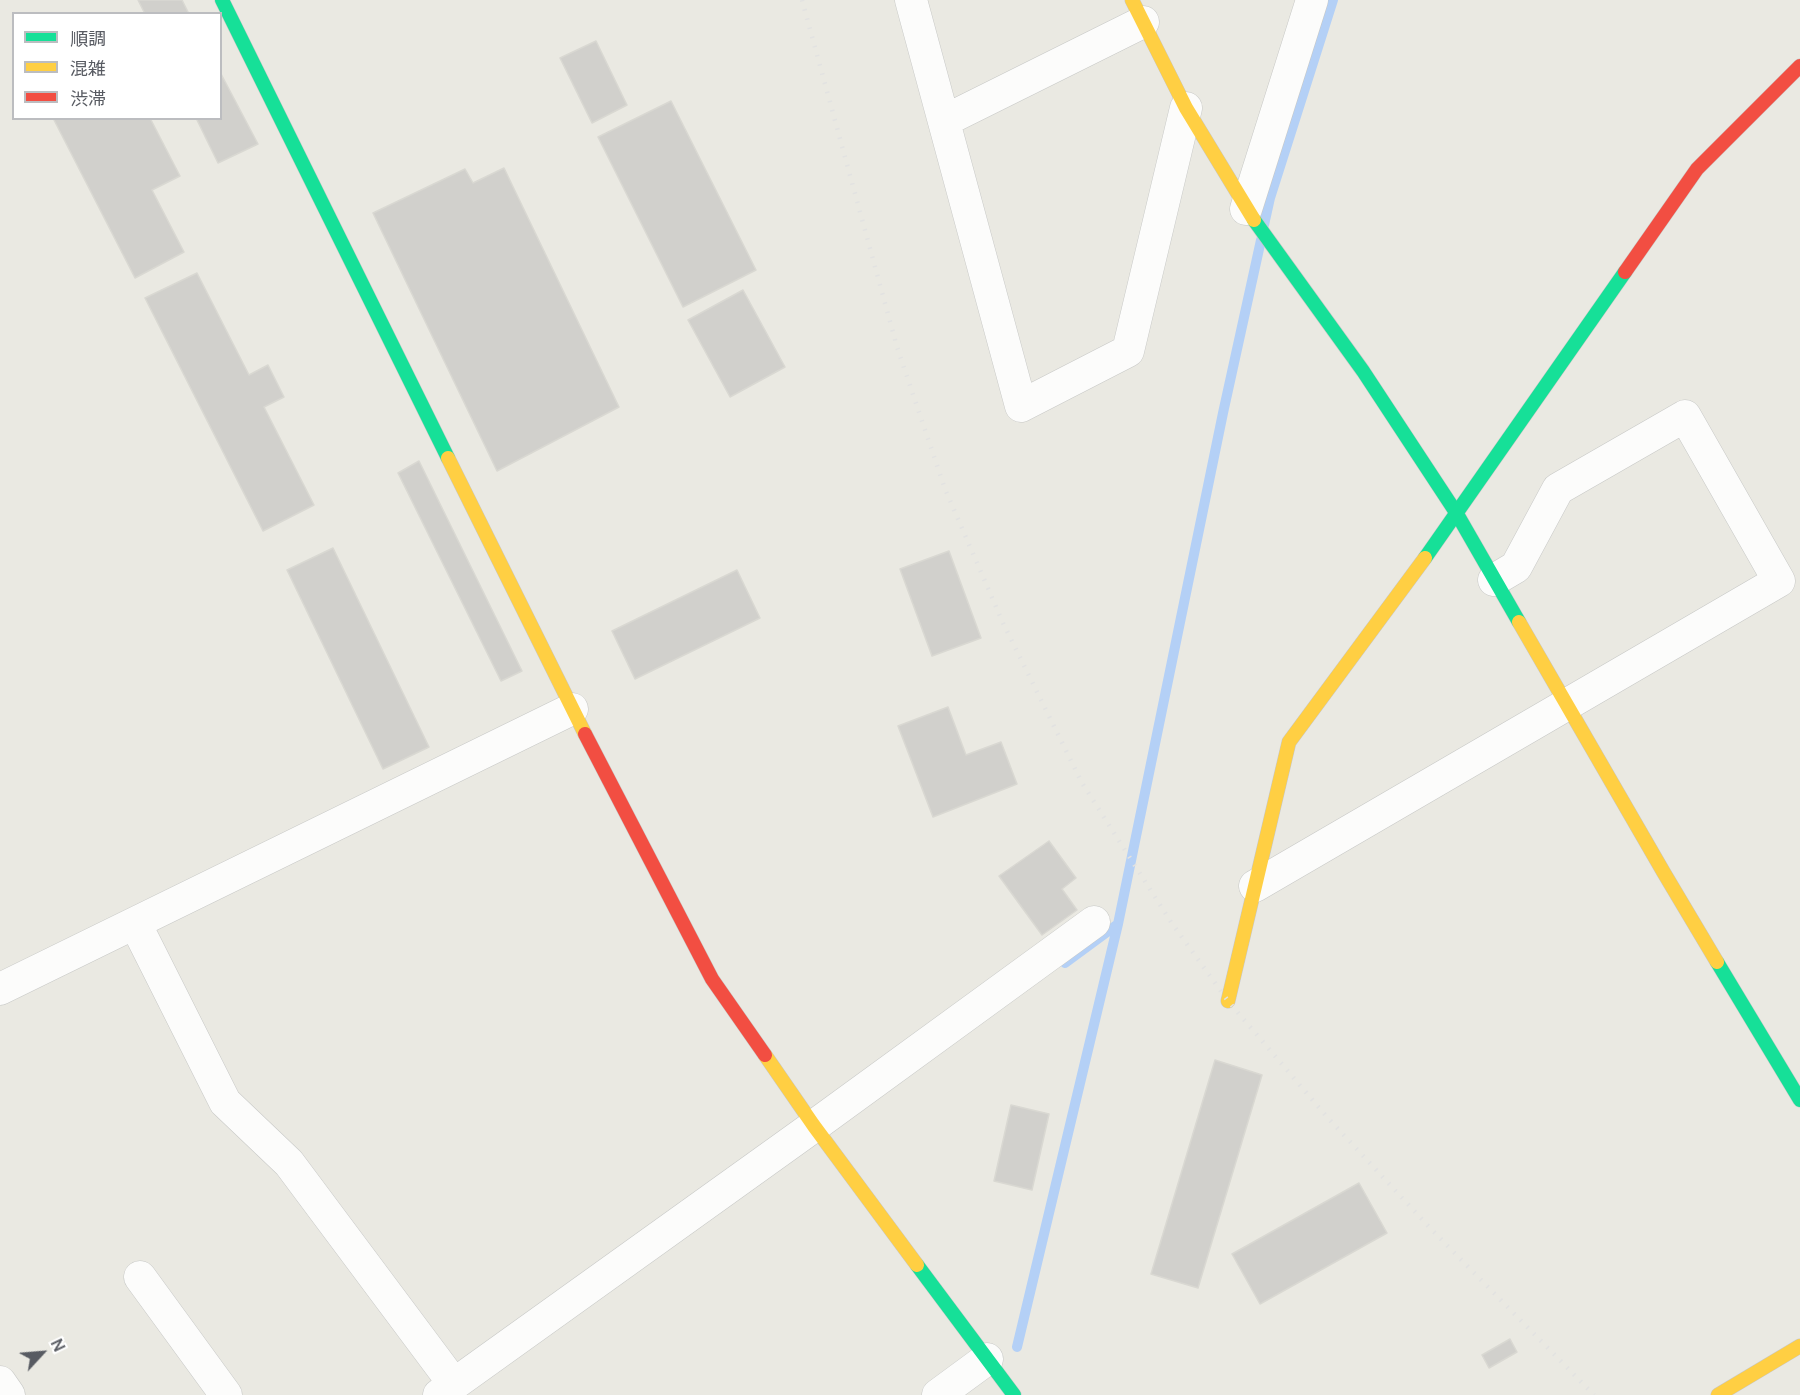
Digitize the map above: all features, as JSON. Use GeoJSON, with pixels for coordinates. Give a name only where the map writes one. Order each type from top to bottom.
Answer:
{"type":"FeatureCollection","features":[{"type":"Feature","properties":{"kind":"street"},"geometry":{"type":"LineString","coordinates":[[222,0],[572,709],[712,979],[814,1126],[1014,1395]]}},
{"type":"Feature","properties":{"kind":"street"},"geometry":{"type":"LineString","coordinates":[[911,0],[1022,406],[1128,351],[1186,108]]}},
{"type":"Feature","properties":{"kind":"street"},"geometry":{"type":"LineString","coordinates":[[1246,209],[1312,0]]}},
{"type":"Feature","properties":{"kind":"street"},"geometry":{"type":"LineString","coordinates":[[944,121],[1138,11],[1186,108],[1246,209],[1363,371],[1456,514],[1800,1100]]}},
{"type":"Feature","properties":{"kind":"street"},"geometry":{"type":"LineString","coordinates":[[1228,1001],[1289,742],[1456,514],[1697,169],[1800,66]]}},
{"type":"Feature","properties":{"kind":"street"},"geometry":{"type":"LineString","coordinates":[[1254,886],[1779,581],[1685,416],[1558,489],[1516,567],[1494,580]]}},
{"type":"Feature","properties":{"kind":"street"},"geometry":{"type":"LineString","coordinates":[[0,989],[572,709]]}},
{"type":"Feature","properties":{"kind":"street"},"geometry":{"type":"LineString","coordinates":[[135,923],[225,1102],[290,1163],[447,1390],[1094,922]]}},
{"type":"Feature","properties":{"kind":"street"},"geometry":{"type":"LineString","coordinates":[[140,1278],[226,1395]]}},
{"type":"Feature","properties":{"kind":"street"},"geometry":{"type":"LineString","coordinates":[[1718,1395],[1800,1346]]}},
{"type":"Feature","properties":{"kind":"street"},"geometry":{"type":"LineString","coordinates":[[938,1395],[987,1359]]}},
{"type":"Feature","properties":{"kind":"street"},"geometry":{"type":"LineString","coordinates":[[0,1383],[9,1395]]}},
{"type":"Feature","properties":{"kind":"building"},"geometry":{"type":"Polygon","coordinates":[[[138,0],[182,0],[188,12],[144,12],[138,0]]]}},
{"type":"Feature","properties":{"kind":"building"},"geometry":{"type":"Polygon","coordinates":[[[596,41],[627,105],[592,123],[560,58],[596,41]]]}},
{"type":"Feature","properties":{"kind":"building"},"geometry":{"type":"Polygon","coordinates":[[[222,76],[258,144],[218,163],[197,120],[222,120],[222,76]]]}},
{"type":"Feature","properties":{"kind":"building"},"geometry":{"type":"Polygon","coordinates":[[[671,101],[756,270],[683,307],[598,137],[671,101]]]}},
{"type":"Feature","properties":{"kind":"building"},"geometry":{"type":"Polygon","coordinates":[[[54,120],[151,120],[180,176],[152,190],[184,252],[135,278],[54,120]]]}},
{"type":"Feature","properties":{"kind":"building"},"geometry":{"type":"Polygon","coordinates":[[[504,168],[619,407],[497,471],[373,213],[465,169],[473,183],[504,168]]]}},
{"type":"Feature","properties":{"kind":"building"},"geometry":{"type":"Polygon","coordinates":[[[197,273],[249,375],[268,365],[284,397],[264,407],[314,505],[263,531],[145,298],[197,273]]]}},
{"type":"Feature","properties":{"kind":"building"},"geometry":{"type":"Polygon","coordinates":[[[743,290],[785,367],[730,397],[688,320],[743,290]]]}},
{"type":"Feature","properties":{"kind":"building"},"geometry":{"type":"Polygon","coordinates":[[[419,461],[522,671],[501,681],[398,473],[419,461]]]}},
{"type":"Feature","properties":{"kind":"building"},"geometry":{"type":"Polygon","coordinates":[[[333,548],[429,747],[383,769],[287,570],[333,548]]]}},
{"type":"Feature","properties":{"kind":"building"},"geometry":{"type":"Polygon","coordinates":[[[949,551],[981,638],[932,656],[900,569],[949,551]]]}},
{"type":"Feature","properties":{"kind":"building"},"geometry":{"type":"Polygon","coordinates":[[[737,570],[760,618],[635,679],[612,631],[737,570]]]}},
{"type":"Feature","properties":{"kind":"building"},"geometry":{"type":"Polygon","coordinates":[[[948,707],[966,755],[1001,742],[1017,784],[933,817],[898,726],[948,707]]]}},
{"type":"Feature","properties":{"kind":"building"},"geometry":{"type":"Polygon","coordinates":[[[1049,841],[1076,878],[1062,889],[1077,910],[1042,935],[999,876],[1049,841]]]}},
{"type":"Feature","properties":{"kind":"building"},"geometry":{"type":"Polygon","coordinates":[[[1215,1060],[1262,1075],[1198,1288],[1151,1274],[1215,1060]]]}},
{"type":"Feature","properties":{"kind":"building"},"geometry":{"type":"Polygon","coordinates":[[[1011,1105],[1049,1114],[1032,1190],[994,1181],[1011,1105]]]}},
{"type":"Feature","properties":{"kind":"building"},"geometry":{"type":"Polygon","coordinates":[[[1359,1183],[1387,1233],[1260,1304],[1232,1254],[1359,1183]]]}},
{"type":"Feature","properties":{"kind":"building"},"geometry":{"type":"Polygon","coordinates":[[[1510,1339],[1517,1352],[1489,1368],[1482,1355],[1510,1339]]]}},
{"type":"Feature","properties":{"kind":"waterway"},"geometry":{"type":"LineString","coordinates":[[1264,225],[1270,198],[1333,0]]}},
{"type":"Feature","properties":{"kind":"waterway"},"geometry":{"type":"LineString","coordinates":[[1017,1347],[1118,924],[1261,240]]}},
{"type":"Feature","properties":{"kind":"waterway"},"geometry":{"type":"LineString","coordinates":[[1065,963],[1118,924]]}},
{"type":"Feature","properties":{"kind":"railway"},"geometry":{"type":"LineString","coordinates":[[802,0],[897,347],[945,489],[1003,623],[1082,783],[1171,922],[1228,1001],[1327,1117],[1431,1229],[1594,1395]]}},
{"type":"Feature","properties":{"kind":"traffic: fast"},"geometry":{"type":"LineString","coordinates":[[222,0],[448,458]]}},
{"type":"Feature","properties":{"kind":"traffic: fast"},"geometry":{"type":"LineString","coordinates":[[1254,220],[1363,371],[1457,514],[1519,622]]}},
{"type":"Feature","properties":{"kind":"traffic: fast"},"geometry":{"type":"LineString","coordinates":[[1425,558],[1625,272]]}},
{"type":"Feature","properties":{"kind":"traffic: fast"},"geometry":{"type":"LineString","coordinates":[[1717,962],[1800,1100]]}},
{"type":"Feature","properties":{"kind":"traffic: fast"},"geometry":{"type":"LineString","coordinates":[[917,1265],[1014,1395]]}},
{"type":"Feature","properties":{"kind":"traffic: slow"},"geometry":{"type":"LineString","coordinates":[[1132,0],[1186,108],[1254,220]]}},
{"type":"Feature","properties":{"kind":"traffic: slow"},"geometry":{"type":"LineString","coordinates":[[448,458],[585,734]]}},
{"type":"Feature","properties":{"kind":"traffic: slow"},"geometry":{"type":"LineString","coordinates":[[1228,1001],[1289,742],[1425,558]]}},
{"type":"Feature","properties":{"kind":"traffic: slow"},"geometry":{"type":"LineString","coordinates":[[1519,622],[1717,962]]}},
{"type":"Feature","properties":{"kind":"traffic: slow"},"geometry":{"type":"LineString","coordinates":[[765,1055],[814,1126],[917,1265]]}},
{"type":"Feature","properties":{"kind":"traffic: slow"},"geometry":{"type":"LineString","coordinates":[[1718,1395],[1800,1346]]}},
{"type":"Feature","properties":{"kind":"traffic: jam"},"geometry":{"type":"LineString","coordinates":[[1625,272],[1697,169],[1800,66]]}},
{"type":"Feature","properties":{"kind":"traffic: jam"},"geometry":{"type":"LineString","coordinates":[[585,734],[712,979],[765,1055]]}}]}
